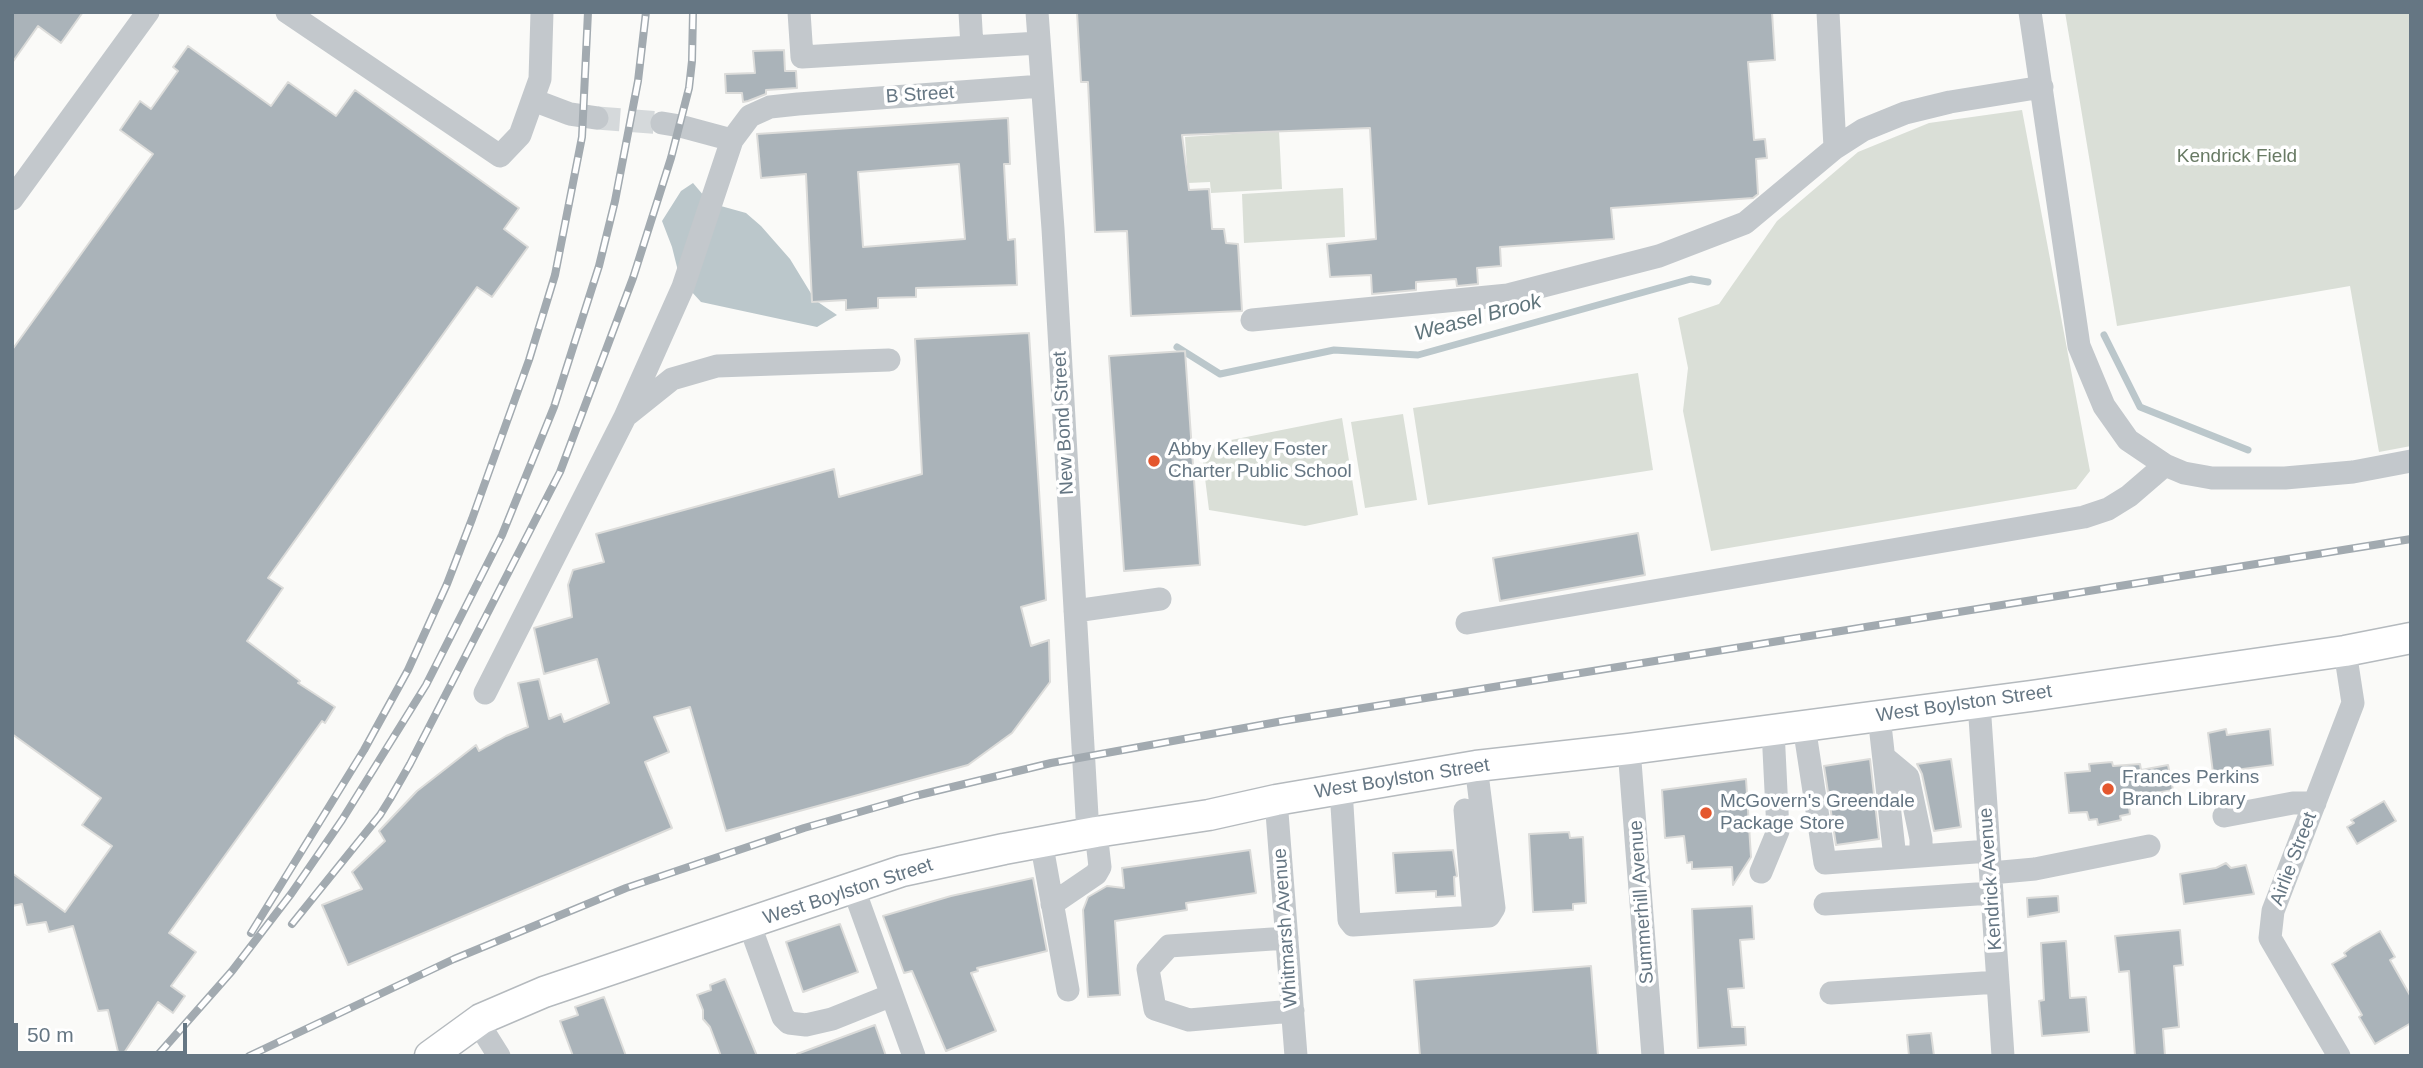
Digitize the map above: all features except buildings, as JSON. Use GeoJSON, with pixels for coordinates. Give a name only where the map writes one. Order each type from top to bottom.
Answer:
{"type":"FeatureCollection","features":[{"type":"Feature","properties":{"kind":"main road","name":"West Boylston Street"},"geometry":{"type":"LineString","coordinates":[[430,1056],[477,1021],[544,992],[902,871],[1041,841],[1209,815],[1276,800],[1476,766],[1629,749],[1979,703],[2345,651],[2411,638]]}},
{"type":"Feature","properties":{"kind":"street"},"geometry":{"type":"LineString","coordinates":[[12,199],[148,12]]}},
{"type":"Feature","properties":{"kind":"street"},"geometry":{"type":"LineString","coordinates":[[287,12],[500,156],[520,135],[540,79],[542,12]]}},
{"type":"Feature","properties":{"kind":"street"},"geometry":{"type":"LineString","coordinates":[[799,12],[802,57],[1039,43]]}},
{"type":"Feature","properties":{"kind":"street"},"geometry":{"type":"LineString","coordinates":[[970,12],[972,47]]}},
{"type":"Feature","properties":{"kind":"street","name":"New Bond Street"},"geometry":{"type":"LineString","coordinates":[[1037,12],[1075,611],[1092,832],[1100,867],[1096,874],[1052,904]]}},
{"type":"Feature","properties":{"kind":"street"},"geometry":{"type":"LineString","coordinates":[[1828,12],[1835,148]]}},
{"type":"Feature","properties":{"kind":"street"},"geometry":{"type":"LineString","coordinates":[[2030,12],[2079,345],[2100,398],[2128,440],[2165,465],[2212,478],[2260,479],[2354,472],[2411,461]]}},
{"type":"Feature","properties":{"kind":"street","name":"B Street"},"geometry":{"type":"LineString","coordinates":[[732,140],[750,117],[770,107],[1042,86]]}},
{"type":"Feature","properties":{"kind":"street"},"geometry":{"type":"LineString","coordinates":[[1252,320],[1508,295],[1659,256],[1745,223],[1835,148],[1863,130],[1905,113],[1950,102],[2042,87]]}},
{"type":"Feature","properties":{"kind":"street"},"geometry":{"type":"LineString","coordinates":[[533,100],[570,114],[597,118]]}},
{"type":"Feature","properties":{"kind":"street"},"geometry":{"type":"LineString","coordinates":[[485,693],[625,417],[683,287],[713,202],[732,140],[662,123]]}},
{"type":"Feature","properties":{"kind":"street"},"geometry":{"type":"LineString","coordinates":[[625,417],[672,379],[718,366],[889,360]]}},
{"type":"Feature","properties":{"kind":"street"},"geometry":{"type":"LineString","coordinates":[[1467,623],[2084,517],[2108,509],[2129,496],[2165,465]]}},
{"type":"Feature","properties":{"kind":"street"},"geometry":{"type":"LineString","coordinates":[[1075,611],[1160,600]]}},
{"type":"Feature","properties":{"kind":"street","name":"Airlie Street"},"geometry":{"type":"LineString","coordinates":[[2339,1056],[2270,938],[2273,911],[2353,703],[2345,651]]}},
{"type":"Feature","properties":{"kind":"street","name":"Kendrick Avenue"},"geometry":{"type":"LineString","coordinates":[[1979,703],[2003,1056]]}},
{"type":"Feature","properties":{"kind":"street"},"geometry":{"type":"LineString","coordinates":[[1879,716],[1895,858]]}},
{"type":"Feature","properties":{"kind":"street"},"geometry":{"type":"LineString","coordinates":[[1804,726],[1825,863],[1921,856],[1991,872]]}},
{"type":"Feature","properties":{"kind":"street"},"geometry":{"type":"LineString","coordinates":[[1761,872],[1777,831],[1773,730]]}},
{"type":"Feature","properties":{"kind":"street","name":"Summerhill Avenue"},"geometry":{"type":"LineString","coordinates":[[1629,749],[1653,1056]]}},
{"type":"Feature","properties":{"kind":"street"},"geometry":{"type":"LineString","coordinates":[[1884,757],[1908,777],[1921,839],[1921,856]]}},
{"type":"Feature","properties":{"kind":"street"},"geometry":{"type":"LineString","coordinates":[[1341,789],[1349,920],[1353,925],[1489,916],[1494,908],[1476,766]]}},
{"type":"Feature","properties":{"kind":"street","name":"Whitmarsh Avenue"},"geometry":{"type":"LineString","coordinates":[[1276,800],[1296,1056]]}},
{"type":"Feature","properties":{"kind":"street"},"geometry":{"type":"LineString","coordinates":[[2224,816],[2293,803],[2315,803]]}},
{"type":"Feature","properties":{"kind":"street"},"geometry":{"type":"LineString","coordinates":[[1465,810],[1475,917]]}},
{"type":"Feature","properties":{"kind":"street"},"geometry":{"type":"LineString","coordinates":[[1041,841],[1068,990]]}},
{"type":"Feature","properties":{"kind":"street"},"geometry":{"type":"LineString","coordinates":[[1825,904],[1991,872],[2035,869],[2149,846]]}},
{"type":"Feature","properties":{"kind":"street"},"geometry":{"type":"LineString","coordinates":[[853,887],[914,1056]]}},
{"type":"Feature","properties":{"kind":"street"},"geometry":{"type":"LineString","coordinates":[[749,923],[783,1017],[789,1023],[806,1026],[832,1019],[892,995]]}},
{"type":"Feature","properties":{"kind":"street"},"geometry":{"type":"LineString","coordinates":[[1287,939],[1169,946],[1147,969],[1155,1009],[1189,1020],[1293,1011]]}},
{"type":"Feature","properties":{"kind":"street"},"geometry":{"type":"LineString","coordinates":[[1831,993],[1998,982]]}},
{"type":"Feature","properties":{"kind":"street"},"geometry":{"type":"LineString","coordinates":[[477,1021],[499,1056]]}},
{"type":"Feature","properties":{"kind":"green space","name":"Kendrick Field"},"geometry":{"type":"Polygon","coordinates":[[[2065,12],[2411,12],[2411,446],[2379,452],[2350,286],[2117,326],[2065,12]]]}},
{"type":"Feature","properties":{"kind":"green space"},"geometry":{"type":"Polygon","coordinates":[[[2022,110],[2090,471],[2076,489],[1711,551],[1683,411],[1688,368],[1678,318],[1719,304],[1777,221],[1858,152],[1929,123],[2022,110]]]}},
{"type":"Feature","properties":{"kind":"green space"},"geometry":{"type":"Polygon","coordinates":[[[1279,131],[1282,189],[1211,193],[1210,182],[1188,183],[1185,137],[1279,131]]]}},
{"type":"Feature","properties":{"kind":"green space"},"geometry":{"type":"Polygon","coordinates":[[[1343,188],[1345,237],[1244,243],[1242,194],[1343,188]]]}},
{"type":"Feature","properties":{"kind":"green space"},"geometry":{"type":"Polygon","coordinates":[[[1638,373],[1653,470],[1428,505],[1413,408],[1638,373]]]}},
{"type":"Feature","properties":{"kind":"green space"},"geometry":{"type":"Polygon","coordinates":[[[1403,414],[1417,500],[1365,508],[1351,422],[1403,414]]]}},
{"type":"Feature","properties":{"kind":"green space"},"geometry":{"type":"Polygon","coordinates":[[[1342,418],[1358,515],[1305,526],[1209,510],[1201,446],[1342,418]]]}},
{"type":"Feature","properties":{"kind":"shaded area"},"geometry":{"type":"Polygon","coordinates":[[[693,183],[710,203],[746,213],[761,226],[790,259],[815,300],[837,315],[817,327],[701,302],[680,279],[662,221],[681,191],[693,183]]]}},
{"type":"Feature","properties":{"kind":"waterway","name":"Weasel Brook"},"geometry":{"type":"LineString","coordinates":[[1177,347],[1220,374],[1334,350],[1418,355],[1691,279],[1708,282]]}},
{"type":"Feature","properties":{"kind":"waterway","name":"Weasel Brook"},"geometry":{"type":"LineString","coordinates":[[2104,335],[2140,407],[2248,450]]}},
{"type":"Feature","properties":{"kind":"tunnel"},"geometry":{"type":"LineString","coordinates":[[597,118],[662,123]]}},
{"type":"Feature","properties":{"kind":"railway"},"geometry":{"type":"LineString","coordinates":[[251,933],[364,750],[408,670],[447,584],[472,519],[529,360],[555,275],[582,137],[588,12]]}},
{"type":"Feature","properties":{"kind":"railway"},"geometry":{"type":"LineString","coordinates":[[157,1056],[232,971],[291,894],[342,820],[426,685],[502,535],[554,407],[599,266],[615,201],[638,81],[646,12]]}},
{"type":"Feature","properties":{"kind":"railway"},"geometry":{"type":"LineString","coordinates":[[292,924],[390,799],[560,472],[633,278],[671,158],[689,88],[693,12]]}},
{"type":"Feature","properties":{"kind":"railway"},"geometry":{"type":"LineString","coordinates":[[249,1056],[454,959],[626,888],[804,828],[915,796],[1051,763],[1283,721],[2411,539]]}},
{"type":"Feature","properties":{"kind":"place","name":"Abby Kelley Foster Charter Public School"},"geometry":{"type":"Point","coordinates":[1154,461]}},
{"type":"Feature","properties":{"kind":"place","name":"Frances Perkins Branch Library"},"geometry":{"type":"Point","coordinates":[2108,789]}},
{"type":"Feature","properties":{"kind":"place","name":"McGovern's Greendale Package Store"},"geometry":{"type":"Point","coordinates":[1706,813]}}]}
